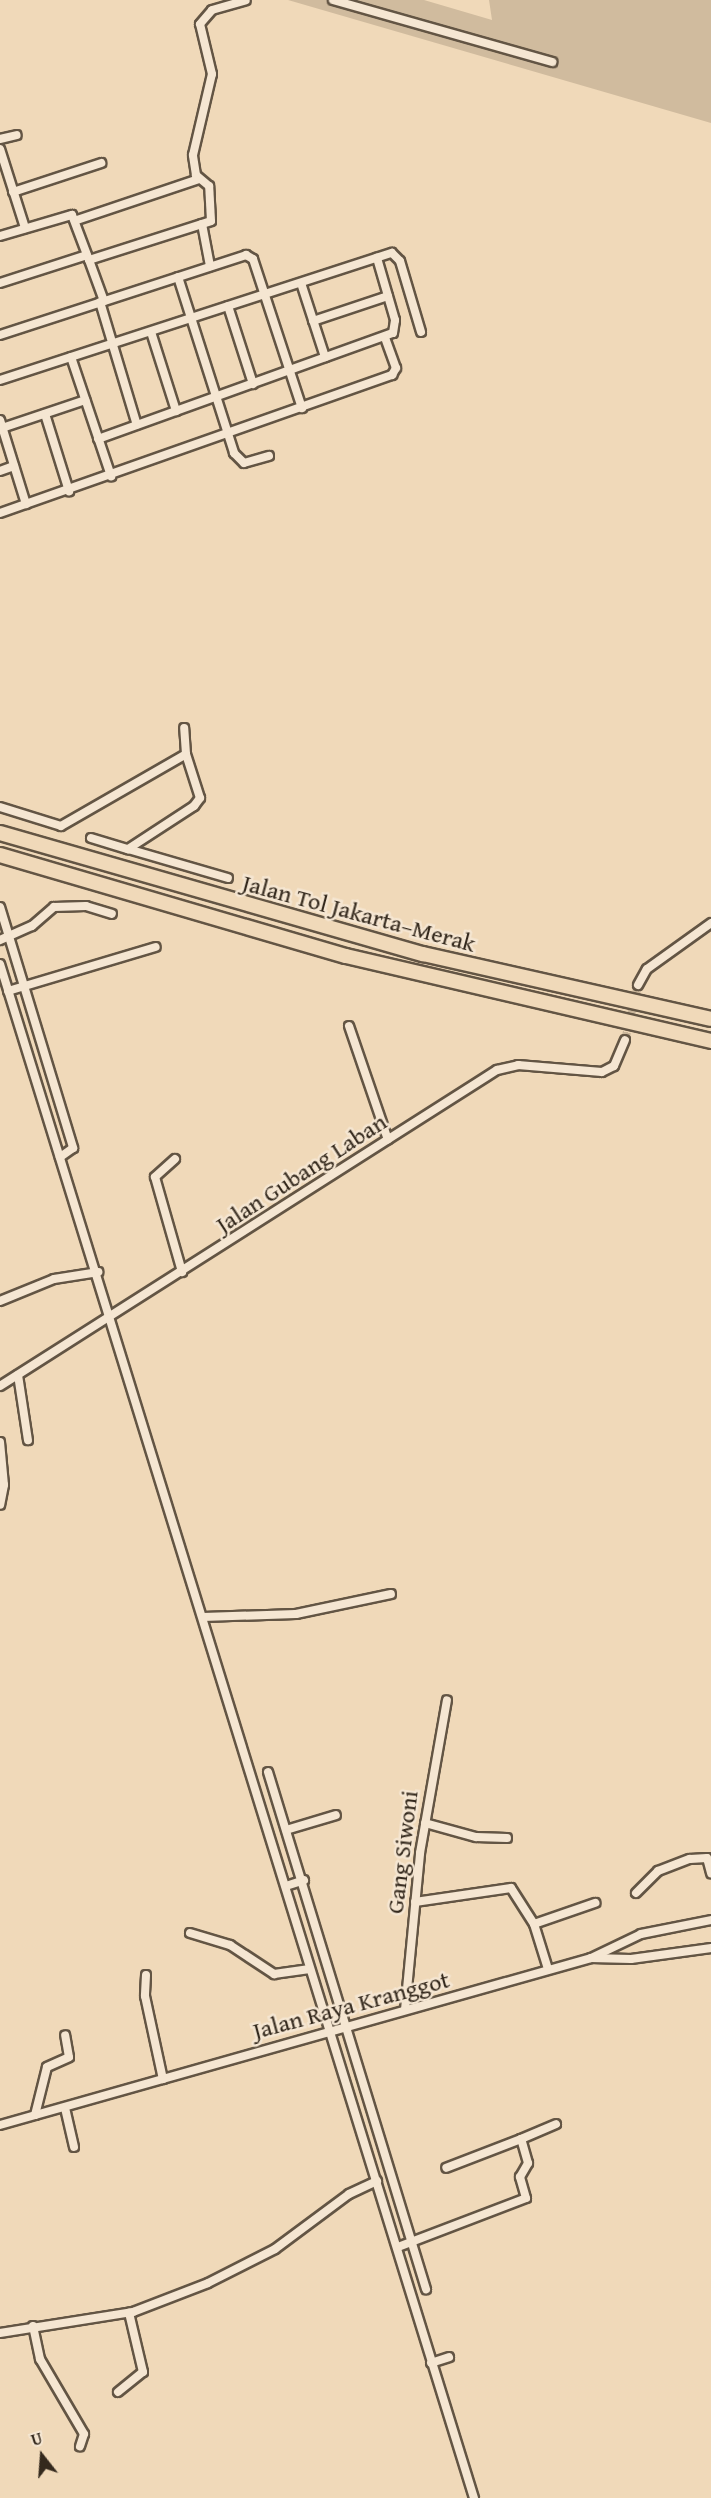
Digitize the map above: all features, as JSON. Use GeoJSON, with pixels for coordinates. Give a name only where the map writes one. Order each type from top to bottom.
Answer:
{"type":"FeatureCollection","features":[{"type":"Feature","properties":{"kind":"highway","name":"Jalan Tol Jakarta–Merak"},"geometry":{"type":"LineString","coordinates":[[0,833],[423,954],[711,1019]]}},
{"type":"Feature","properties":{"kind":"highway","name":"Jalan Tol Jakarta–Merak"},"geometry":{"type":"LineString","coordinates":[[0,855],[346,957],[711,1041]]}},
{"type":"Feature","properties":{"kind":"street"},"geometry":{"type":"LineString","coordinates":[[0,283],[202,224],[213,216],[209,186],[199,179],[194,142],[212,74],[200,24],[212,10],[246,0]]}},
{"type":"Feature","properties":{"kind":"street"},"geometry":{"type":"LineString","coordinates":[[333,0],[552,62]]}},
{"type":"Feature","properties":{"kind":"street"},"geometry":{"type":"LineString","coordinates":[[0,139],[17,135]]}},
{"type":"Feature","properties":{"kind":"street"},"geometry":{"type":"LineString","coordinates":[[0,149],[25,228]]}},
{"type":"Feature","properties":{"kind":"street"},"geometry":{"type":"LineString","coordinates":[[14,192],[101,163]]}},
{"type":"Feature","properties":{"kind":"street"},"geometry":{"type":"LineString","coordinates":[[77,220],[199,179]]}},
{"type":"Feature","properties":{"kind":"street"},"geometry":{"type":"LineString","coordinates":[[0,236],[68,215],[77,220],[136,425]]}},
{"type":"Feature","properties":{"kind":"street"},"geometry":{"type":"LineString","coordinates":[[202,224],[210,266]]}},
{"type":"Feature","properties":{"kind":"street"},"geometry":{"type":"LineString","coordinates":[[0,380],[377,258],[397,255],[421,332]]}},
{"type":"Feature","properties":{"kind":"street"},"geometry":{"type":"LineString","coordinates":[[0,335],[210,266],[251,256],[302,408]]}},
{"type":"Feature","properties":{"kind":"street"},"geometry":{"type":"LineString","coordinates":[[98,439],[385,337],[396,327],[377,258]]}},
{"type":"Feature","properties":{"kind":"street"},"geometry":{"type":"LineString","coordinates":[[178,277],[216,397],[240,462],[269,456]]}},
{"type":"Feature","properties":{"kind":"street"},"geometry":{"type":"LineString","coordinates":[[301,283],[326,357]]}},
{"type":"Feature","properties":{"kind":"street"},"geometry":{"type":"LineString","coordinates":[[313,321],[388,296]]}},
{"type":"Feature","properties":{"kind":"street"},"geometry":{"type":"LineString","coordinates":[[228,306],[253,384]]}},
{"type":"Feature","properties":{"kind":"street"},"geometry":{"type":"LineString","coordinates":[[151,332],[176,411]]}},
{"type":"Feature","properties":{"kind":"street"},"geometry":{"type":"LineString","coordinates":[[0,513],[69,491],[392,375],[396,368],[385,337]]}},
{"type":"Feature","properties":{"kind":"street"},"geometry":{"type":"LineString","coordinates":[[71,357],[111,476]]}},
{"type":"Feature","properties":{"kind":"street"},"geometry":{"type":"LineString","coordinates":[[26,504],[1,424],[45,414],[85,400]]}},
{"type":"Feature","properties":{"kind":"street"},"geometry":{"type":"LineString","coordinates":[[45,414],[69,491]]}},
{"type":"Feature","properties":{"kind":"street"},"geometry":{"type":"LineString","coordinates":[[0,471],[14,466]]}},
{"type":"Feature","properties":{"kind":"street"},"geometry":{"type":"LineString","coordinates":[[128,849],[199,800],[186,754],[184,728]]}},
{"type":"Feature","properties":{"kind":"street"},"geometry":{"type":"LineString","coordinates":[[0,807],[62,826],[186,754]]}},
{"type":"Feature","properties":{"kind":"street"},"geometry":{"type":"LineString","coordinates":[[91,838],[228,878]]}},
{"type":"Feature","properties":{"kind":"street"},"geometry":{"type":"LineString","coordinates":[[5,939],[54,907],[86,906],[112,914]]}},
{"type":"Feature","properties":{"kind":"street"},"geometry":{"type":"LineString","coordinates":[[0,907],[5,939],[24,987],[72,1148],[60,1157]]}},
{"type":"Feature","properties":{"kind":"street"},"geometry":{"type":"LineString","coordinates":[[638,985],[646,969],[711,922]]}},
{"type":"Feature","properties":{"kind":"street"},"geometry":{"type":"LineString","coordinates":[[7,988],[24,987],[156,947]]}},
{"type":"Feature","properties":{"kind":"street"},"geometry":{"type":"LineString","coordinates":[[0,964],[288,1885],[310,1969],[399,2247],[474,2498]]}},
{"type":"Feature","properties":{"kind":"street"},"geometry":{"type":"LineString","coordinates":[[349,1026],[388,1140]]}},
{"type":"Feature","properties":{"kind":"street","name":"Jalan Gubang Laban"},"geometry":{"type":"LineString","coordinates":[[0,1386],[112,1318],[497,1070],[518,1065],[602,1071],[614,1065],[625,1040]]}},
{"type":"Feature","properties":{"kind":"street"},"geometry":{"type":"LineString","coordinates":[[175,1159],[155,1177],[182,1272]]}},
{"type":"Feature","properties":{"kind":"street"},"geometry":{"type":"LineString","coordinates":[[0,1301],[54,1279],[98,1272]]}},
{"type":"Feature","properties":{"kind":"street"},"geometry":{"type":"LineString","coordinates":[[18,1375],[28,1440]]}},
{"type":"Feature","properties":{"kind":"street"},"geometry":{"type":"LineString","coordinates":[[0,1442],[4,1485],[0,1505]]}},
{"type":"Feature","properties":{"kind":"street"},"geometry":{"type":"LineString","coordinates":[[203,1617],[296,1614],[391,1594]]}},
{"type":"Feature","properties":{"kind":"street","name":"Gang Siwoni"},"geometry":{"type":"LineString","coordinates":[[405,2010],[425,1823],[447,1700]]}},
{"type":"Feature","properties":{"kind":"street"},"geometry":{"type":"LineString","coordinates":[[268,1772],[426,2289]]}},
{"type":"Feature","properties":{"kind":"street"},"geometry":{"type":"LineString","coordinates":[[286,1830],[336,1815]]}},
{"type":"Feature","properties":{"kind":"street"},"geometry":{"type":"LineString","coordinates":[[425,1823],[476,1837],[507,1838]]}},
{"type":"Feature","properties":{"kind":"street"},"geometry":{"type":"LineString","coordinates":[[636,1893],[657,1871],[690,1859],[707,1858],[711,1873]]}},
{"type":"Feature","properties":{"kind":"street"},"geometry":{"type":"LineString","coordinates":[[288,1885],[302,1881]]}},
{"type":"Feature","properties":{"kind":"street"},"geometry":{"type":"LineString","coordinates":[[415,1902],[507,1887],[534,1924],[548,1969]]}},
{"type":"Feature","properties":{"kind":"street"},"geometry":{"type":"LineString","coordinates":[[534,1924],[595,1903]]}},
{"type":"Feature","properties":{"kind":"street","name":"Jalan Raya Kranggot"},"geometry":{"type":"LineString","coordinates":[[0,2125],[65,2108],[346,2024],[405,2010],[591,1958],[640,1934],[711,1920]]}},
{"type":"Feature","properties":{"kind":"street"},"geometry":{"type":"LineString","coordinates":[[190,1933],[230,1945],[274,1974],[310,1969]]}},
{"type":"Feature","properties":{"kind":"street"},"geometry":{"type":"LineString","coordinates":[[591,1958],[631,1959],[711,1948]]}},
{"type":"Feature","properties":{"kind":"street"},"geometry":{"type":"LineString","coordinates":[[146,1975],[145,1996],[163,2079]]}},
{"type":"Feature","properties":{"kind":"street"},"geometry":{"type":"LineString","coordinates":[[35,2115],[47,2067],[69,2057],[65,2035]]}},
{"type":"Feature","properties":{"kind":"street"},"geometry":{"type":"LineString","coordinates":[[65,2108],[74,2147]]}},
{"type":"Feature","properties":{"kind":"street"},"geometry":{"type":"LineString","coordinates":[[446,2168],[556,2124]]}},
{"type":"Feature","properties":{"kind":"street"},"geometry":{"type":"LineString","coordinates":[[399,2247],[524,2201],[527,2196],[520,2177],[528,2163],[521,2139]]}},
{"type":"Feature","properties":{"kind":"street"},"geometry":{"type":"LineString","coordinates":[[0,2332],[129,2313],[253,2262],[377,2181]]}},
{"type":"Feature","properties":{"kind":"street"},"geometry":{"type":"LineString","coordinates":[[118,2392],[143,2372],[129,2313]]}},
{"type":"Feature","properties":{"kind":"street"},"geometry":{"type":"LineString","coordinates":[[33,2326],[40,2358],[83,2431],[80,2446]]}},
{"type":"Feature","properties":{"kind":"street"},"geometry":{"type":"LineString","coordinates":[[433,2362],[448,2358]]}},
{"type":"Feature","properties":{"kind":"shaded area"},"geometry":{"type":"Polygon","coordinates":[[[288,0],[424,0],[492,20],[489,0],[711,0],[711,123],[288,0]]]}},
{"type":"Feature","properties":{"kind":"tunnel"},"geometry":{"type":"LineString","coordinates":[[625,1040],[638,985]]}}]}
